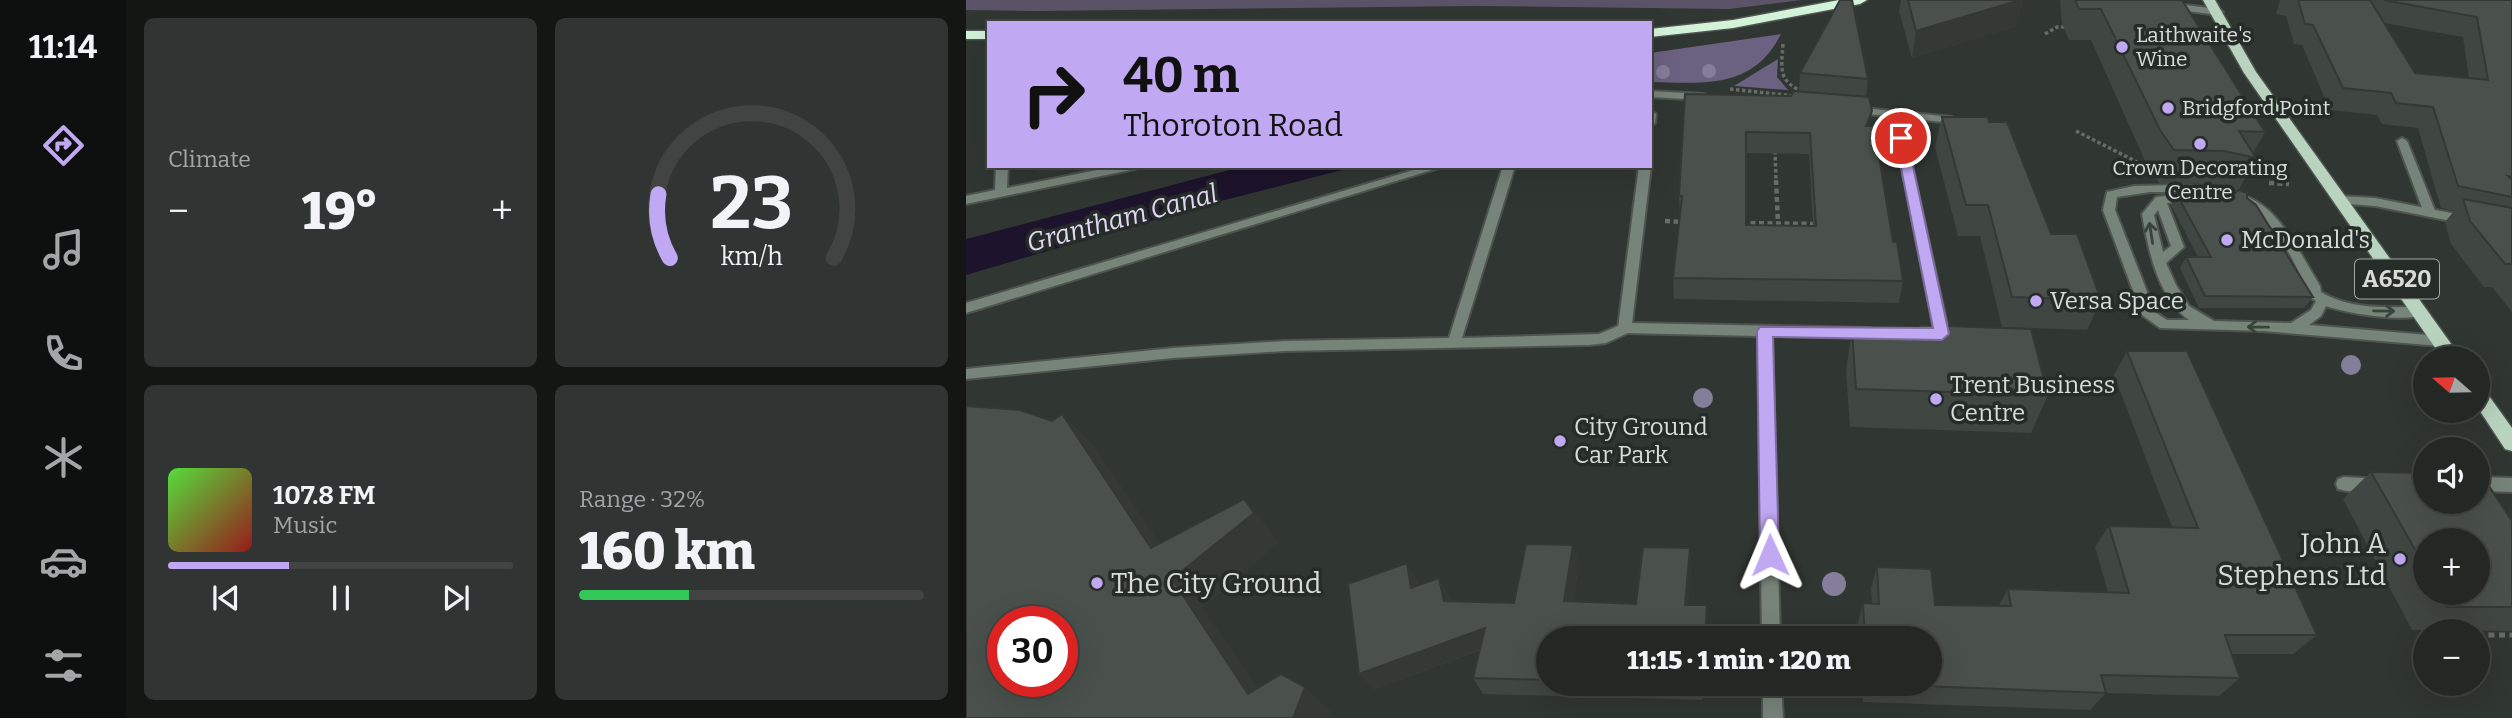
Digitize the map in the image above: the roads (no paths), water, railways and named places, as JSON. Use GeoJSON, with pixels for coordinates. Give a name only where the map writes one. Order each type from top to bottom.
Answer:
{"type":"FeatureCollection","features":[{"type":"Feature","properties":{"kind":"highway"},"geometry":{"type":"LineString","coordinates":[[1652,33],[1733,24],[1860,0]]}},
{"type":"Feature","properties":{"kind":"highway"},"geometry":{"type":"LineString","coordinates":[[966,35],[987,35]]}},
{"type":"Feature","properties":{"kind":"main road","name":"A6520"},"geometry":{"type":"LineString","coordinates":[[2209,0],[2250,72],[2444,346]]}},
{"type":"Feature","properties":{"kind":"main road"},"geometry":{"type":"LineString","coordinates":[[2218,12],[2227,0]]}},
{"type":"Feature","properties":{"kind":"main road"},"geometry":{"type":"LineString","coordinates":[[2490,411],[2512,443]]}},
{"type":"Feature","properties":{"kind":"street"},"geometry":{"type":"LineString","coordinates":[[2163,6],[2218,12]]}},
{"type":"Feature","properties":{"kind":"street"},"geometry":{"type":"LineString","coordinates":[[2184,37],[2232,41]]}},
{"type":"Feature","properties":{"kind":"street"},"geometry":{"type":"LineString","coordinates":[[1652,94],[1719,93]]}},
{"type":"Feature","properties":{"kind":"street"},"geometry":{"type":"LineString","coordinates":[[1838,109],[1952,120]]}},
{"type":"Feature","properties":{"kind":"street"},"geometry":{"type":"LineString","coordinates":[[1901,138],[1942,334],[1914,334]]}},
{"type":"Feature","properties":{"kind":"street"},"geometry":{"type":"LineString","coordinates":[[2402,141],[2430,213]]}},
{"type":"Feature","properties":{"kind":"street"},"geometry":{"type":"LineString","coordinates":[[1001,194],[1002,168]]}},
{"type":"Feature","properties":{"kind":"street"},"geometry":{"type":"LineString","coordinates":[[966,200],[1125,168]]}},
{"type":"Feature","properties":{"kind":"street"},"geometry":{"type":"LineString","coordinates":[[966,308],[1433,168]]}},
{"type":"Feature","properties":{"kind":"street"},"geometry":{"type":"LineString","coordinates":[[1454,342],[1508,168]]}},
{"type":"Feature","properties":{"kind":"street"},"geometry":{"type":"LineString","coordinates":[[1625,328],[1645,168]]}},
{"type":"Feature","properties":{"kind":"street"},"geometry":{"type":"LineString","coordinates":[[2293,329],[2316,313],[2319,298],[2267,212],[2251,199],[2206,189],[2124,190],[2110,195],[2109,210],[2150,315],[2165,325],[2293,329],[2440,341]]}},
{"type":"Feature","properties":{"kind":"street"},"geometry":{"type":"LineString","coordinates":[[2213,326],[2192,316],[2181,306],[2153,246],[2148,214],[2161,200],[2222,199],[2247,206],[2256,213],[2296,281],[2319,298],[2360,311],[2420,312]]}},
{"type":"Feature","properties":{"kind":"street"},"geometry":{"type":"LineString","coordinates":[[2160,261],[2178,247],[2161,200]]}},
{"type":"Feature","properties":{"kind":"street"},"geometry":{"type":"LineString","coordinates":[[2340,200],[2375,202],[2483,223]]}},
{"type":"Feature","properties":{"kind":"street"},"geometry":{"type":"LineString","coordinates":[[966,374],[1173,353],[1285,346],[1590,340],[1601,339],[1625,328],[1887,333]]}},
{"type":"Feature","properties":{"kind":"street"},"geometry":{"type":"LineString","coordinates":[[1765,331],[1772,626]]}},
{"type":"Feature","properties":{"kind":"street"},"geometry":{"type":"LineString","coordinates":[[2344,484],[2398,484]]}},
{"type":"Feature","properties":{"kind":"street"},"geometry":{"type":"LineString","coordinates":[[2490,484],[2512,485]]}},
{"type":"Feature","properties":{"kind":"street"},"geometry":{"type":"LineString","coordinates":[[1772,696],[1773,718]]}},
{"type":"Feature","properties":{"kind":"water","name":"Grantham Canal"},"geometry":{"type":"Polygon","coordinates":[[[1237,168],[1350,168],[1205,205],[966,275],[966,239],[1237,168]]]}},
{"type":"Feature","properties":{"kind":"place","name":"Laithwaite's Wine"},"geometry":{"type":"Point","coordinates":[2122,47]}},
{"type":"Feature","properties":{"kind":"place","name":"Bridgford Point"},"geometry":{"type":"Point","coordinates":[2168,108]}},
{"type":"Feature","properties":{"kind":"place","name":"Crown Decorating Centre"},"geometry":{"type":"Point","coordinates":[2200,144]}},
{"type":"Feature","properties":{"kind":"place","name":"McDonald's"},"geometry":{"type":"Point","coordinates":[2227,240]}},
{"type":"Feature","properties":{"kind":"place","name":"Versa Space"},"geometry":{"type":"Point","coordinates":[2036,301]}},
{"type":"Feature","properties":{"kind":"place","name":"Trent Business Centre"},"geometry":{"type":"Point","coordinates":[1936,399]}},
{"type":"Feature","properties":{"kind":"place","name":"City Ground Car Park"},"geometry":{"type":"Point","coordinates":[1560,441]}},
{"type":"Feature","properties":{"kind":"place","name":"John A Stephens Ltd"},"geometry":{"type":"Point","coordinates":[2400,559]}},
{"type":"Feature","properties":{"kind":"place","name":"The City Ground"},"geometry":{"type":"Point","coordinates":[1097,583]}}]}
